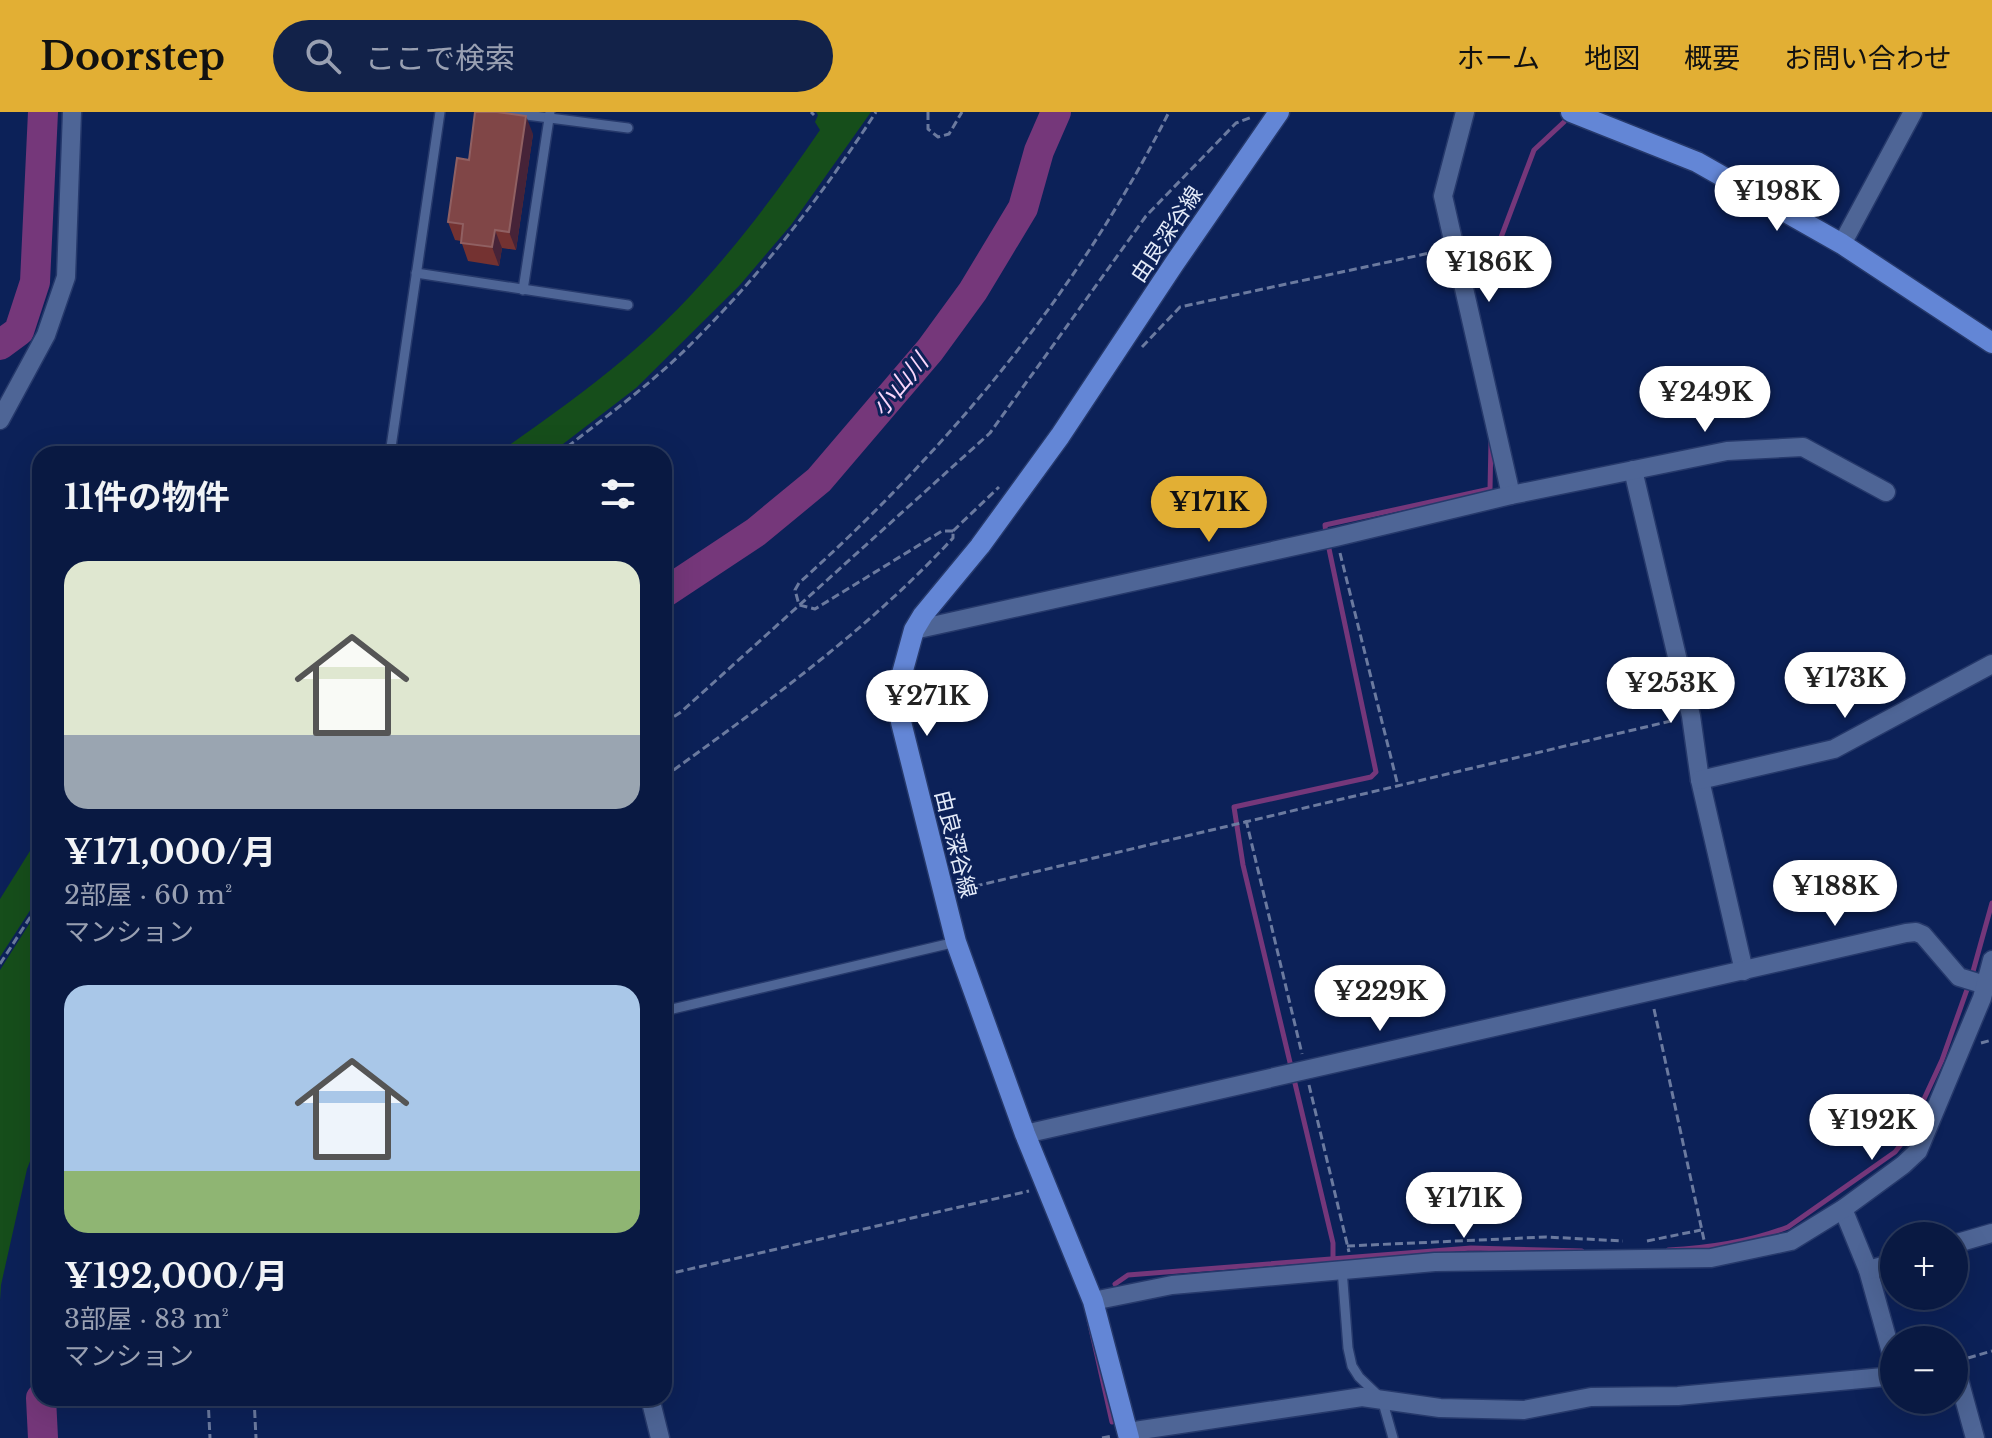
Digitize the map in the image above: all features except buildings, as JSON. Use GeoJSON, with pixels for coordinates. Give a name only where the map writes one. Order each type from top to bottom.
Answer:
{"type":"FeatureCollection","features":[{"type":"Feature","properties":{"kind":"main road"},"geometry":{"type":"LineString","coordinates":[[1577,113],[1697,162],[1842,244],[1992,343]]}},
{"type":"Feature","properties":{"kind":"main road","name":"由良深谷線"},"geometry":{"type":"LineString","coordinates":[[1128,1435],[1093,1301],[1025,1134],[956,942],[901,722],[900,681],[914,630],[923,615],[980,546],[1060,436],[1274,119]]}},
{"type":"Feature","properties":{"kind":"street"},"geometry":{"type":"LineString","coordinates":[[0,420],[46,335],[66,277],[72,112]]}},
{"type":"Feature","properties":{"kind":"street"},"geometry":{"type":"LineString","coordinates":[[1465,112],[1443,196],[1511,495]]}},
{"type":"Feature","properties":{"kind":"street"},"geometry":{"type":"LineString","coordinates":[[1842,244],[1913,112]]}},
{"type":"Feature","properties":{"kind":"street"},"geometry":{"type":"LineString","coordinates":[[914,630],[1511,495],[1727,451],[1803,447],[1886,492]]}},
{"type":"Feature","properties":{"kind":"street"},"geometry":{"type":"LineString","coordinates":[[1633,470],[1691,716],[1700,780],[1744,971]]}},
{"type":"Feature","properties":{"kind":"street"},"geometry":{"type":"LineString","coordinates":[[1700,780],[1834,749],[1992,664]]}},
{"type":"Feature","properties":{"kind":"street"},"geometry":{"type":"LineString","coordinates":[[1025,1134],[1916,932],[1923,935],[1959,977],[1985,985]]}},
{"type":"Feature","properties":{"kind":"street"},"geometry":{"type":"LineString","coordinates":[[1093,1301],[1172,1285],[1347,1269],[1435,1262],[1711,1258],[1791,1241],[1843,1209],[1918,1151],[1985,985],[1992,960]]}},
{"type":"Feature","properties":{"kind":"street"},"geometry":{"type":"LineString","coordinates":[[1843,1209],[1868,1270],[1884,1326]]}},
{"type":"Feature","properties":{"kind":"street"},"geometry":{"type":"LineString","coordinates":[[1968,1240],[1992,1233]]}},
{"type":"Feature","properties":{"kind":"street"},"geometry":{"type":"LineString","coordinates":[[1868,1270],[1880,1267]]}},
{"type":"Feature","properties":{"kind":"street"},"geometry":{"type":"LineString","coordinates":[[1128,1435],[1362,1397],[1440,1408],[1524,1410],[1591,1397],[1678,1396],[1880,1377]]}},
{"type":"Feature","properties":{"kind":"street"},"geometry":{"type":"LineString","coordinates":[[652,1406],[660,1438]]}},
{"type":"Feature","properties":{"kind":"street"},"geometry":{"type":"LineString","coordinates":[[1968,1412],[1975,1438]]}},
{"type":"Feature","properties":{"kind":"lane"},"geometry":{"type":"LineString","coordinates":[[391,446],[440,112]]}},
{"type":"Feature","properties":{"kind":"lane"},"geometry":{"type":"LineString","coordinates":[[503,112],[550,115],[628,128]]}},
{"type":"Feature","properties":{"kind":"lane"},"geometry":{"type":"LineString","coordinates":[[523,290],[550,115]]}},
{"type":"Feature","properties":{"kind":"lane"},"geometry":{"type":"LineString","coordinates":[[416,273],[628,305]]}},
{"type":"Feature","properties":{"kind":"lane"},"geometry":{"type":"LineString","coordinates":[[672,1009],[956,942]]}},
{"type":"Feature","properties":{"kind":"lane"},"geometry":{"type":"LineString","coordinates":[[1347,1269],[1348,1348],[1352,1366],[1382,1399],[1393,1438]]}},
{"type":"Feature","properties":{"kind":"path"},"geometry":{"type":"LineString","coordinates":[[568,446],[633,396],[693,343],[754,277],[800,221],[876,112]]}},
{"type":"Feature","properties":{"kind":"path"},"geometry":{"type":"LineString","coordinates":[[928,112],[928,129],[938,137],[949,134],[962,112]]}},
{"type":"Feature","properties":{"kind":"path"},"geometry":{"type":"LineString","coordinates":[[799,605],[795,590],[799,583],[843,544],[931,455],[1029,339],[1088,254],[1169,112]]}},
{"type":"Feature","properties":{"kind":"path"},"geometry":{"type":"LineString","coordinates":[[672,718],[990,433],[1146,216],[1236,123],[1247,117],[1274,119]]}},
{"type":"Feature","properties":{"kind":"path"},"geometry":{"type":"LineString","coordinates":[[1140,350],[1180,307],[1454,246]]}},
{"type":"Feature","properties":{"kind":"path"},"geometry":{"type":"LineString","coordinates":[[672,771],[834,649],[936,555],[953,538],[953,531],[942,531],[815,609],[799,605]]}},
{"type":"Feature","properties":{"kind":"path"},"geometry":{"type":"LineString","coordinates":[[1336,537],[1398,786]]}},
{"type":"Feature","properties":{"kind":"path"},"geometry":{"type":"LineString","coordinates":[[945,894],[1691,716]]}},
{"type":"Feature","properties":{"kind":"path"},"geometry":{"type":"LineString","coordinates":[[1246,820],[1347,1246],[1347,1269]]}},
{"type":"Feature","properties":{"kind":"path"},"geometry":{"type":"LineString","coordinates":[[0,964],[32,914]]}},
{"type":"Feature","properties":{"kind":"path"},"geometry":{"type":"LineString","coordinates":[[1650,992],[1701,1230],[1711,1258]]}},
{"type":"Feature","properties":{"kind":"path"},"geometry":{"type":"LineString","coordinates":[[672,1273],[1048,1187]]}},
{"type":"Feature","properties":{"kind":"path"},"geometry":{"type":"LineString","coordinates":[[1645,1241],[1701,1230]]}},
{"type":"Feature","properties":{"kind":"path"},"geometry":{"type":"LineString","coordinates":[[1347,1246],[1546,1237],[1631,1241]]}},
{"type":"Feature","properties":{"kind":"path"},"geometry":{"type":"LineString","coordinates":[[1968,1361],[1992,1351]]}},
{"type":"Feature","properties":{"kind":"path"},"geometry":{"type":"LineString","coordinates":[[208,1406],[210,1438]]}},
{"type":"Feature","properties":{"kind":"path"},"geometry":{"type":"LineString","coordinates":[[254,1406],[256,1438]]}},
{"type":"Feature","properties":{"kind":"green space"},"geometry":{"type":"Polygon","coordinates":[[[816,112],[871,112],[791,225],[739,286],[636,388],[560,446],[508,446],[609,371],[680,307],[730,251],[798,161],[820,130],[815,122],[816,112]]]}},
{"type":"Feature","properties":{"kind":"green space"},"geometry":{"type":"Polygon","coordinates":[[[32,848],[32,907],[0,957],[0,899],[32,848]]]}},
{"type":"Feature","properties":{"kind":"green space"},"geometry":{"type":"Polygon","coordinates":[[[32,920],[32,1156],[1,1285],[0,1301],[0,970],[32,920]]]}},
{"type":"Feature","properties":{"kind":"waterway"},"geometry":{"type":"LineString","coordinates":[[0,345],[19,331],[35,282],[43,112]]}},
{"type":"Feature","properties":{"kind":"waterway","name":"小山川"},"geometry":{"type":"LineString","coordinates":[[672,588],[756,532],[819,480],[930,350],[973,291],[1023,208],[1039,151],[1056,112]]}},
{"type":"Feature","properties":{"kind":"waterway"},"geometry":{"type":"LineString","coordinates":[[1465,254],[1497,248],[1534,150],[1564,122]]}},
{"type":"Feature","properties":{"kind":"waterway"},"geometry":{"type":"LineString","coordinates":[[1447,265],[1454,284]]}},
{"type":"Feature","properties":{"kind":"waterway"},"geometry":{"type":"LineString","coordinates":[[1326,534],[1325,525],[1490,489],[1491,441]]}},
{"type":"Feature","properties":{"kind":"waterway"},"geometry":{"type":"LineString","coordinates":[[1328,544],[1376,772],[1371,777],[1234,807],[1243,865],[1333,1243],[1333,1258]]}},
{"type":"Feature","properties":{"kind":"waterway"},"geometry":{"type":"LineString","coordinates":[[1972,975],[1992,903]]}},
{"type":"Feature","properties":{"kind":"waterway"},"geometry":{"type":"LineString","coordinates":[[1668,1250],[1729,1243],[1788,1227],[1895,1152],[1906,1138],[1942,1060],[1969,984]]}},
{"type":"Feature","properties":{"kind":"waterway"},"geometry":{"type":"LineString","coordinates":[[1115,1284],[1128,1275],[1471,1248],[1582,1251]]}},
{"type":"Feature","properties":{"kind":"waterway"},"geometry":{"type":"LineString","coordinates":[[1089,1320],[1112,1422]]}},
{"type":"Feature","properties":{"kind":"waterway","name":"小山川"},"geometry":{"type":"LineString","coordinates":[[41,1406],[43,1438]]}}]}
